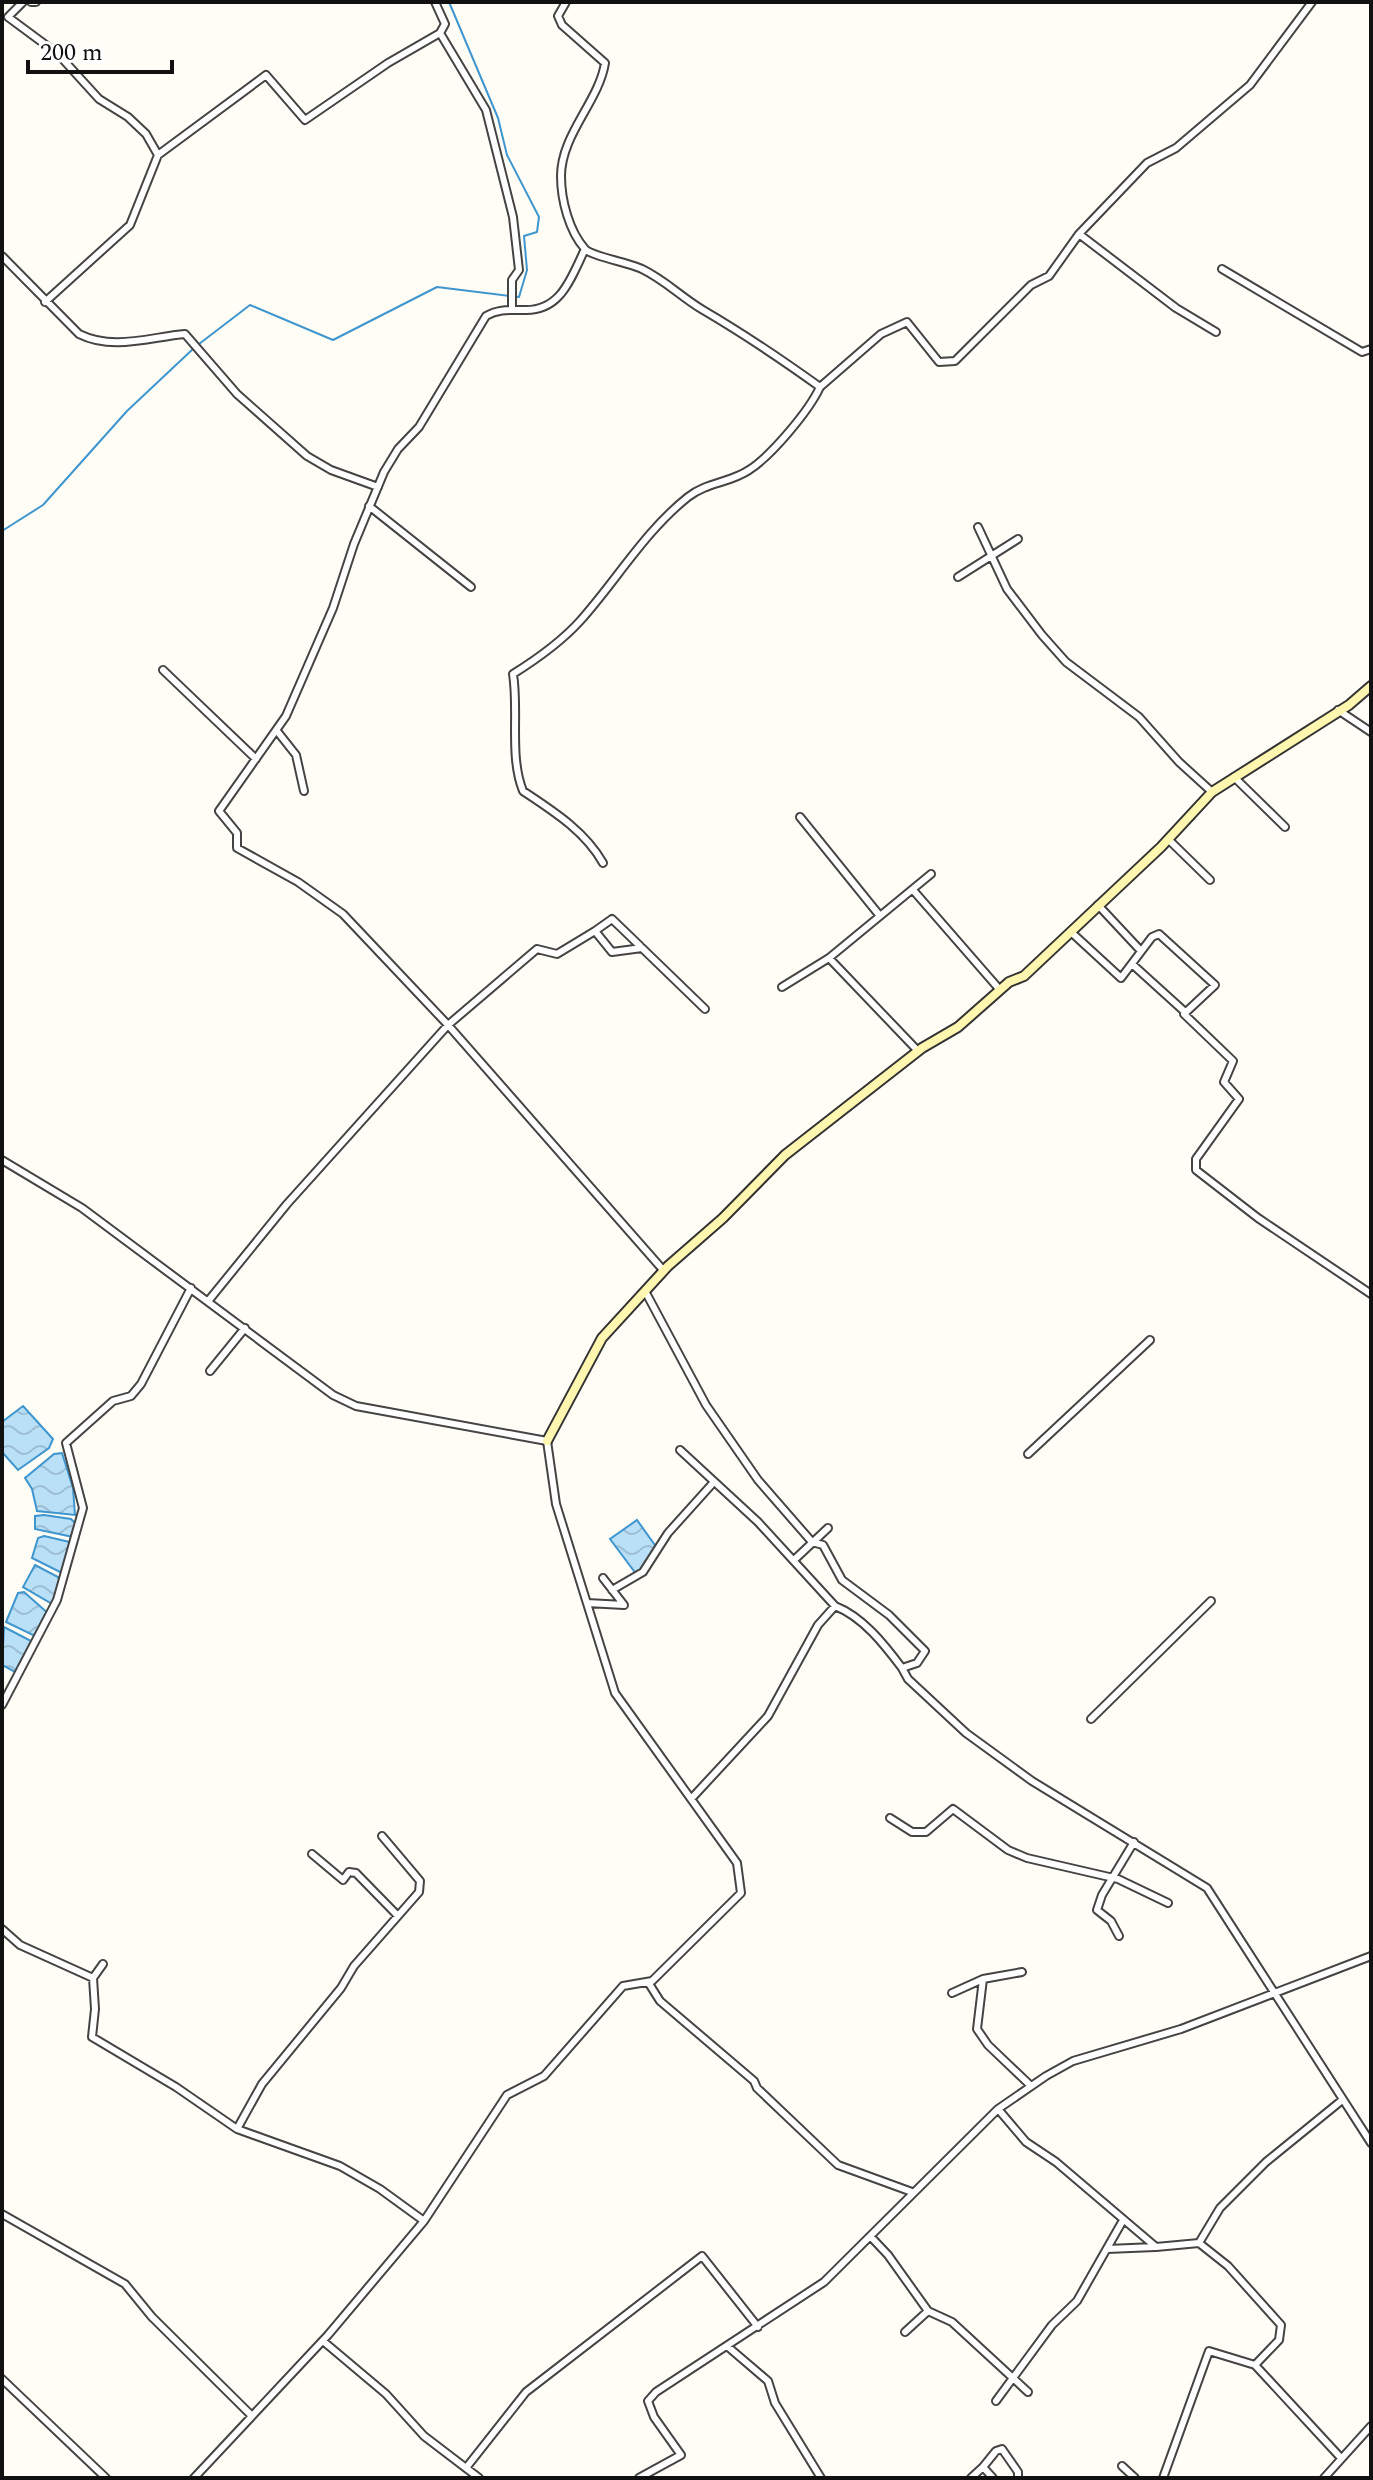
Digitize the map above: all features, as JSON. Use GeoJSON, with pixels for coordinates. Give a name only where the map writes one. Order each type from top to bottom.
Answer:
{"type":"FeatureCollection","features":[{"type":"Feature","properties":{"kind":"street"},"geometry":{"type":"LineString","coordinates":[[23,2],[8,17],[58,54],[112,110],[128,117],[146,134],[158,155]]}},
{"type":"Feature","properties":{"kind":"street"},"geometry":{"type":"LineString","coordinates":[[45,302],[130,225],[158,155],[266,75],[305,120],[388,63],[440,33],[445,24],[435,2]]}},
{"type":"Feature","properties":{"kind":"street"},"geometry":{"type":"LineString","coordinates":[[566,2],[558,16],[562,25],[605,63],[568,149],[561,176],[568,223],[585,249],[622,260],[663,280],[700,308],[777,354],[820,387]]}},
{"type":"Feature","properties":{"kind":"street"},"geometry":{"type":"LineString","coordinates":[[603,863],[588,840],[538,798],[523,791],[518,767],[513,674],[534,657],[546,652],[579,622],[630,558],[686,499],[699,489],[750,469],[797,421],[820,387],[881,334],[907,322],[939,362],[955,361],[1031,285],[1049,276],[1079,234],[1147,163],[1176,148],[1250,85],[1312,2]]}},
{"type":"Feature","properties":{"kind":"street"},"geometry":{"type":"LineString","coordinates":[[440,33],[449,43],[486,110],[500,177],[511,207],[519,270],[512,281],[512,310]]}},
{"type":"Feature","properties":{"kind":"street"},"geometry":{"type":"LineString","coordinates":[[1079,234],[1176,308],[1216,332]]}},
{"type":"Feature","properties":{"kind":"street"},"geometry":{"type":"LineString","coordinates":[[585,249],[564,293],[554,303],[539,309],[495,311],[486,316],[419,427],[398,449],[369,506],[329,617],[277,731],[219,811],[237,833],[237,848],[298,882],[343,914],[448,1025],[664,1271]]}},
{"type":"Feature","properties":{"kind":"street"},"geometry":{"type":"LineString","coordinates":[[2,256],[45,302],[79,334],[92,341],[125,343],[185,334],[237,394],[307,456],[331,470],[378,487]]}},
{"type":"Feature","properties":{"kind":"street"},"geometry":{"type":"LineString","coordinates":[[1222,269],[1315,327],[1362,352],[1371,349]]}},
{"type":"Feature","properties":{"kind":"street"},"geometry":{"type":"LineString","coordinates":[[369,506],[471,587]]}},
{"type":"Feature","properties":{"kind":"street"},"geometry":{"type":"LineString","coordinates":[[978,527],[1007,589],[1066,662],[1139,717],[1179,762],[1212,792]]}},
{"type":"Feature","properties":{"kind":"street"},"geometry":{"type":"LineString","coordinates":[[958,577],[1018,539]]}},
{"type":"Feature","properties":{"kind":"street"},"geometry":{"type":"LineString","coordinates":[[163,670],[256,759]]}},
{"type":"Feature","properties":{"kind":"street"},"geometry":{"type":"LineString","coordinates":[[194,2478],[323,2341],[424,2221],[507,2095],[544,2076],[623,1986],[648,1982],[741,1893],[737,1863],[615,1693],[556,1504],[547,1441],[602,1338],[664,1271],[723,1218],[785,1155],[918,1051],[958,1027],[1000,990],[1024,976],[1168,839],[1212,792],[1371,686]]}},
{"type":"Feature","properties":{"kind":"street"},"geometry":{"type":"LineString","coordinates":[[1338,710],[1371,732]]}},
{"type":"Feature","properties":{"kind":"street"},"geometry":{"type":"LineString","coordinates":[[277,731],[296,755],[304,791]]}},
{"type":"Feature","properties":{"kind":"street"},"geometry":{"type":"LineString","coordinates":[[1234,777],[1285,827]]}},
{"type":"Feature","properties":{"kind":"street"},"geometry":{"type":"LineString","coordinates":[[800,817],[880,916]]}},
{"type":"Feature","properties":{"kind":"street"},"geometry":{"type":"LineString","coordinates":[[1168,839],[1210,880]]}},
{"type":"Feature","properties":{"kind":"street"},"geometry":{"type":"LineString","coordinates":[[782,987],[829,958],[931,874]]}},
{"type":"Feature","properties":{"kind":"street"},"geometry":{"type":"LineString","coordinates":[[913,890],[1000,990]]}},
{"type":"Feature","properties":{"kind":"street"},"geometry":{"type":"LineString","coordinates":[[1098,905],[1141,951]]}},
{"type":"Feature","properties":{"kind":"street"},"geometry":{"type":"LineString","coordinates":[[209,1300],[287,1204],[448,1025],[537,949],[562,953],[612,919],[705,1009]]}},
{"type":"Feature","properties":{"kind":"street"},"geometry":{"type":"LineString","coordinates":[[595,931],[612,952],[642,948]]}},
{"type":"Feature","properties":{"kind":"street"},"geometry":{"type":"LineString","coordinates":[[1071,932],[1121,978],[1152,937],[1159,934],[1215,985],[1185,1012]]}},
{"type":"Feature","properties":{"kind":"street"},"geometry":{"type":"LineString","coordinates":[[829,958],[918,1051]]}},
{"type":"Feature","properties":{"kind":"street"},"geometry":{"type":"LineString","coordinates":[[1132,964],[1233,1061],[1224,1082],[1239,1096],[1196,1159],[1196,1170],[1258,1218],[1371,1294]]}},
{"type":"Feature","properties":{"kind":"street"},"geometry":{"type":"LineString","coordinates":[[2,1160],[82,1208],[333,1395],[356,1406],[547,1441]]}},
{"type":"Feature","properties":{"kind":"street"},"geometry":{"type":"LineString","coordinates":[[2,1705],[57,1600],[83,1508],[66,1443],[113,1401],[131,1396],[141,1384],[191,1288]]}},
{"type":"Feature","properties":{"kind":"street"},"geometry":{"type":"LineString","coordinates":[[645,1291],[706,1405],[758,1480],[812,1542],[823,1545],[842,1580],[889,1615],[925,1651],[917,1663],[902,1668]]}},
{"type":"Feature","properties":{"kind":"street"},"geometry":{"type":"LineString","coordinates":[[210,1371],[245,1328]]}},
{"type":"Feature","properties":{"kind":"street"},"geometry":{"type":"LineString","coordinates":[[1028,1454],[1150,1340]]}},
{"type":"Feature","properties":{"kind":"street"},"geometry":{"type":"LineString","coordinates":[[680,1450],[794,1560],[835,1606],[847,1611],[881,1641],[902,1668],[966,1733],[1032,1781],[1207,1888],[1341,2101],[1371,2143]]}},
{"type":"Feature","properties":{"kind":"street"},"geometry":{"type":"LineString","coordinates":[[612,1590],[643,1572],[668,1533],[713,1483]]}},
{"type":"Feature","properties":{"kind":"street"},"geometry":{"type":"LineString","coordinates":[[794,1560],[828,1528]]}},
{"type":"Feature","properties":{"kind":"street"},"geometry":{"type":"LineString","coordinates":[[587,1603],[624,1605],[603,1578]]}},
{"type":"Feature","properties":{"kind":"street"},"geometry":{"type":"LineString","coordinates":[[1091,1719],[1211,1601]]}},
{"type":"Feature","properties":{"kind":"street"},"geometry":{"type":"LineString","coordinates":[[691,1799],[768,1716],[818,1625],[835,1606]]}},
{"type":"Feature","properties":{"kind":"street"},"geometry":{"type":"LineString","coordinates":[[890,1818],[912,1832],[926,1832],[953,1809],[1018,1854],[1112,1879],[1168,1903]]}},
{"type":"Feature","properties":{"kind":"street"},"geometry":{"type":"LineString","coordinates":[[237,2129],[262,2084],[419,1892],[420,1881],[382,1836]]}},
{"type":"Feature","properties":{"kind":"street"},"geometry":{"type":"LineString","coordinates":[[1119,1936],[1111,1921],[1097,1910],[1134,1842]]}},
{"type":"Feature","properties":{"kind":"street"},"geometry":{"type":"LineString","coordinates":[[312,1854],[343,1880],[349,1872],[356,1873],[398,1916]]}},
{"type":"Feature","properties":{"kind":"street"},"geometry":{"type":"LineString","coordinates":[[2,1929],[20,1945],[93,1978]]}},
{"type":"Feature","properties":{"kind":"street"},"geometry":{"type":"LineString","coordinates":[[639,2478],[681,2455],[654,2417],[648,2401],[656,2392],[824,2282],[998,2109],[1073,2061],[1181,2029],[1371,1956]]}},
{"type":"Feature","properties":{"kind":"street"},"geometry":{"type":"LineString","coordinates":[[103,1964],[93,1978],[95,2009],[92,2037],[176,2087],[237,2129],[340,2166],[380,2189],[424,2221]]}},
{"type":"Feature","properties":{"kind":"street"},"geometry":{"type":"LineString","coordinates":[[952,1993],[983,1979],[1022,1972]]}},
{"type":"Feature","properties":{"kind":"street"},"geometry":{"type":"LineString","coordinates":[[983,1979],[977,2029],[988,2045],[1031,2086]]}},
{"type":"Feature","properties":{"kind":"street"},"geometry":{"type":"LineString","coordinates":[[648,1982],[660,2001],[754,2081],[757,2088],[838,2165],[912,2192]]}},
{"type":"Feature","properties":{"kind":"street"},"geometry":{"type":"LineString","coordinates":[[1199,2243],[1220,2208],[1266,2162],[1341,2101]]}},
{"type":"Feature","properties":{"kind":"street"},"geometry":{"type":"LineString","coordinates":[[998,2109],[1026,2142],[1056,2162],[1122,2222],[1156,2247]]}},
{"type":"Feature","properties":{"kind":"street"},"geometry":{"type":"LineString","coordinates":[[2,2214],[125,2284],[152,2317],[252,2416]]}},
{"type":"Feature","properties":{"kind":"street"},"geometry":{"type":"LineString","coordinates":[[996,2401],[1052,2325],[1077,2301],[1122,2222]]}},
{"type":"Feature","properties":{"kind":"street"},"geometry":{"type":"LineString","coordinates":[[871,2237],[896,2265],[928,2311],[952,2322],[1028,2392]]}},
{"type":"Feature","properties":{"kind":"street"},"geometry":{"type":"LineString","coordinates":[[1107,2249],[1199,2243],[1228,2266],[1281,2325],[1279,2340],[1255,2365]]}},
{"type":"Feature","properties":{"kind":"street"},"geometry":{"type":"LineString","coordinates":[[466,2468],[526,2392],[702,2256],[758,2327]]}},
{"type":"Feature","properties":{"kind":"street"},"geometry":{"type":"LineString","coordinates":[[905,2332],[928,2311]]}},
{"type":"Feature","properties":{"kind":"street"},"geometry":{"type":"LineString","coordinates":[[323,2341],[386,2394],[424,2436],[479,2478]]}},
{"type":"Feature","properties":{"kind":"street"},"geometry":{"type":"LineString","coordinates":[[727,2346],[768,2381],[775,2403],[821,2478]]}},
{"type":"Feature","properties":{"kind":"street"},"geometry":{"type":"LineString","coordinates":[[1163,2478],[1209,2351],[1255,2365],[1341,2458]]}},
{"type":"Feature","properties":{"kind":"street"},"geometry":{"type":"LineString","coordinates":[[2,2379],[106,2478]]}},
{"type":"Feature","properties":{"kind":"street"},"geometry":{"type":"LineString","coordinates":[[1324,2478],[1371,2426]]}},
{"type":"Feature","properties":{"kind":"street"},"geometry":{"type":"LineString","coordinates":[[971,2478],[996,2451],[1002,2449],[1018,2472],[1018,2478]]}},
{"type":"Feature","properties":{"kind":"street"},"geometry":{"type":"LineString","coordinates":[[1122,2466],[1135,2478]]}},
{"type":"Feature","properties":{"kind":"street"},"geometry":{"type":"LineString","coordinates":[[983,2467],[993,2478]]}},
{"type":"Feature","properties":{"kind":"water"},"geometry":{"type":"Polygon","coordinates":[[[23,1406],[53,1439],[49,1448],[18,1470],[2,1452],[2,1422],[23,1406]]]}},
{"type":"Feature","properties":{"kind":"water"},"geometry":{"type":"Polygon","coordinates":[[[62,1453],[73,1488],[75,1515],[37,1511],[32,1489],[25,1478],[54,1454],[62,1453]]]}},
{"type":"Feature","properties":{"kind":"water"},"geometry":{"type":"Polygon","coordinates":[[[35,1516],[71,1519],[75,1523],[73,1537],[35,1529],[35,1516]]]}},
{"type":"Feature","properties":{"kind":"water"},"geometry":{"type":"Polygon","coordinates":[[[637,1520],[657,1548],[637,1575],[610,1539],[637,1520]]]}},
{"type":"Feature","properties":{"kind":"water"},"geometry":{"type":"Polygon","coordinates":[[[44,1536],[74,1543],[64,1574],[32,1558],[38,1538],[44,1536]]]}},
{"type":"Feature","properties":{"kind":"water"},"geometry":{"type":"Polygon","coordinates":[[[35,1565],[58,1577],[62,1584],[54,1605],[23,1587],[35,1565]]]}},
{"type":"Feature","properties":{"kind":"water"},"geometry":{"type":"Polygon","coordinates":[[[24,1592],[50,1615],[37,1637],[6,1622],[18,1593],[24,1592]]]}},
{"type":"Feature","properties":{"kind":"water"},"geometry":{"type":"Polygon","coordinates":[[[4,1627],[33,1642],[35,1649],[17,1673],[2,1665],[4,1627]]]}},
{"type":"Feature","properties":{"kind":"waterway"},"geometry":{"type":"LineString","coordinates":[[199,344],[250,305],[333,340],[437,287],[519,297],[527,270],[524,236],[537,232],[539,217],[507,155],[498,118],[449,2]]}},
{"type":"Feature","properties":{"kind":"waterway"},"geometry":{"type":"LineString","coordinates":[[2,531],[43,505],[127,411],[194,348]]}}]}
